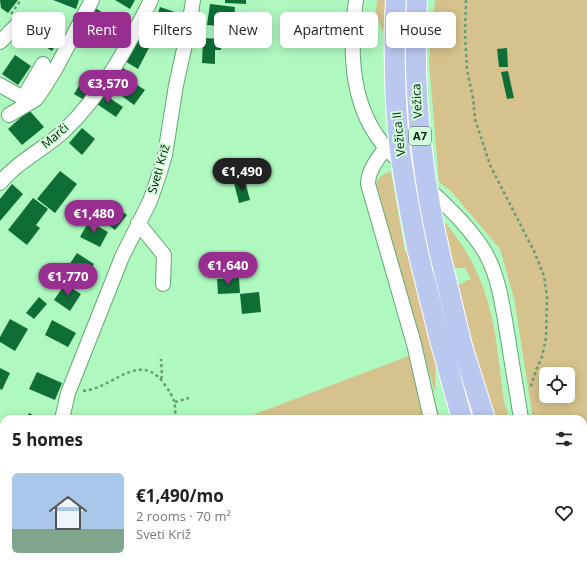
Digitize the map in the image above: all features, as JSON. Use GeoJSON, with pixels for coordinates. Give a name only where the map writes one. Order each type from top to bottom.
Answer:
{"type":"FeatureCollection","features":[{"type":"Feature","properties":{"kind":"highway","name":"Vežica II"},"geometry":{"type":"LineString","coordinates":[[396,0],[394,53],[399,144],[407,199],[417,248],[461,415]]}},
{"type":"Feature","properties":{"kind":"highway","name":"Vežica"},"geometry":{"type":"LineString","coordinates":[[417,0],[416,74],[419,130],[425,181],[434,229],[462,346],[484,415]]}},
{"type":"Feature","properties":{"kind":"street"},"geometry":{"type":"LineString","coordinates":[[8,115],[36,99],[55,70],[92,0]]}},
{"type":"Feature","properties":{"kind":"street","name":"Marči"},"geometry":{"type":"LineString","coordinates":[[0,183],[8,174],[63,131],[82,112],[116,65],[134,35],[151,0]]}},
{"type":"Feature","properties":{"kind":"street","name":"Sveti Križ"},"geometry":{"type":"LineString","coordinates":[[63,415],[68,393],[122,257],[150,201],[165,156],[176,85],[192,0]]}},
{"type":"Feature","properties":{"kind":"street"},"geometry":{"type":"LineString","coordinates":[[356,0],[352,39],[354,77],[359,100],[377,136],[386,147],[455,214],[479,243],[486,255],[500,293],[520,415]]}},
{"type":"Feature","properties":{"kind":"street"},"geometry":{"type":"LineString","coordinates":[[0,42],[12,30]]}},
{"type":"Feature","properties":{"kind":"street"},"geometry":{"type":"LineString","coordinates":[[0,85],[23,98],[43,64]]}},
{"type":"Feature","properties":{"kind":"street"},"geometry":{"type":"LineString","coordinates":[[386,147],[372,168],[368,177],[368,184],[414,344],[430,415]]}},
{"type":"Feature","properties":{"kind":"street"},"geometry":{"type":"LineString","coordinates":[[138,223],[164,255],[163,284]]}},
{"type":"Feature","properties":{"kind":"path"},"geometry":{"type":"LineString","coordinates":[[466,0],[465,34],[467,70],[478,131],[490,165],[534,251],[544,276],[547,297],[546,338],[542,357],[529,392]]}},
{"type":"Feature","properties":{"kind":"path"},"geometry":{"type":"LineString","coordinates":[[161,359],[161,379]]}},
{"type":"Feature","properties":{"kind":"path"},"geometry":{"type":"LineString","coordinates":[[68,393],[97,388],[128,372],[146,370],[156,374],[173,397],[175,415]]}},
{"type":"Feature","properties":{"kind":"path"},"geometry":{"type":"LineString","coordinates":[[174,402],[189,398]]}},
{"type":"Feature","properties":{"kind":"shaded area"},"geometry":{"type":"Polygon","coordinates":[[[377,0],[386,0],[383,33],[378,20],[378,12],[376,12],[377,0]]]}},
{"type":"Feature","properties":{"kind":"shaded area"},"geometry":{"type":"Polygon","coordinates":[[[435,0],[587,0],[587,415],[532,415],[514,298],[500,249],[451,191],[439,182],[429,62],[430,48],[456,48],[456,12],[434,12],[435,0]]]}},
{"type":"Feature","properties":{"kind":"shaded area"},"geometry":{"type":"Polygon","coordinates":[[[391,172],[405,252],[410,250],[437,362],[435,393],[376,183],[382,176],[391,172]]]}},
{"type":"Feature","properties":{"kind":"shaded area"},"geometry":{"type":"Polygon","coordinates":[[[444,221],[468,255],[485,292],[494,329],[504,401],[508,415],[493,415],[456,284],[462,284],[471,278],[465,268],[454,268],[444,221]]]}},
{"type":"Feature","properties":{"kind":"shaded area"},"geometry":{"type":"Polygon","coordinates":[[[422,351],[439,415],[253,415],[422,351]]]}},
{"type":"Feature","properties":{"kind":"building"},"geometry":{"type":"Polygon","coordinates":[[[0,0],[18,0],[8,13],[1,8],[0,0]]]}},
{"type":"Feature","properties":{"kind":"building"},"geometry":{"type":"Polygon","coordinates":[[[53,0],[79,0],[76,9],[53,0]]]}},
{"type":"Feature","properties":{"kind":"building"},"geometry":{"type":"Polygon","coordinates":[[[115,0],[135,0],[130,9],[115,0]]]}},
{"type":"Feature","properties":{"kind":"building"},"geometry":{"type":"Polygon","coordinates":[[[225,0],[246,0],[246,4],[225,3],[225,0]]]}},
{"type":"Feature","properties":{"kind":"building"},"geometry":{"type":"Polygon","coordinates":[[[210,4],[235,7],[234,12],[214,12],[214,26],[207,25],[210,4]]]}},
{"type":"Feature","properties":{"kind":"building"},"geometry":{"type":"Polygon","coordinates":[[[160,7],[175,12],[158,12],[160,7]]]}},
{"type":"Feature","properties":{"kind":"building"},"geometry":{"type":"Polygon","coordinates":[[[95,8],[102,12],[93,12],[95,8]]]}},
{"type":"Feature","properties":{"kind":"building"},"geometry":{"type":"Polygon","coordinates":[[[136,36],[139,38],[139,48],[149,48],[138,69],[123,60],[130,48],[131,48],[136,36]]]}},
{"type":"Feature","properties":{"kind":"building"},"geometry":{"type":"Polygon","coordinates":[[[206,38],[214,39],[214,48],[221,48],[221,50],[215,50],[215,64],[202,63],[203,48],[206,48],[206,38]]]}},
{"type":"Feature","properties":{"kind":"building"},"geometry":{"type":"Polygon","coordinates":[[[507,48],[508,67],[499,67],[497,49],[507,48]]]}},
{"type":"Feature","properties":{"kind":"building"},"geometry":{"type":"Polygon","coordinates":[[[15,55],[31,66],[18,85],[2,74],[15,55]]]}},
{"type":"Feature","properties":{"kind":"building"},"geometry":{"type":"Polygon","coordinates":[[[119,65],[137,78],[134,83],[145,90],[134,105],[106,84],[119,65]]]}},
{"type":"Feature","properties":{"kind":"building"},"geometry":{"type":"Polygon","coordinates":[[[508,71],[514,98],[507,99],[501,72],[508,71]]]}},
{"type":"Feature","properties":{"kind":"building"},"geometry":{"type":"Polygon","coordinates":[[[80,84],[90,90],[84,100],[74,94],[80,84]]]}},
{"type":"Feature","properties":{"kind":"building"},"geometry":{"type":"Polygon","coordinates":[[[101,92],[123,107],[116,117],[94,102],[101,92]]]}},
{"type":"Feature","properties":{"kind":"building"},"geometry":{"type":"Polygon","coordinates":[[[29,110],[44,127],[22,145],[8,129],[29,110]]]}},
{"type":"Feature","properties":{"kind":"building"},"geometry":{"type":"Polygon","coordinates":[[[82,128],[95,139],[82,155],[69,143],[82,128]]]}},
{"type":"Feature","properties":{"kind":"building"},"geometry":{"type":"Polygon","coordinates":[[[60,171],[77,184],[55,213],[37,199],[60,171]]]}},
{"type":"Feature","properties":{"kind":"building"},"geometry":{"type":"Polygon","coordinates":[[[245,181],[250,200],[239,203],[234,183],[245,181]]]}},
{"type":"Feature","properties":{"kind":"building"},"geometry":{"type":"Polygon","coordinates":[[[12,184],[23,194],[0,221],[0,199],[12,184]]]}},
{"type":"Feature","properties":{"kind":"building"},"geometry":{"type":"Polygon","coordinates":[[[33,198],[48,209],[36,225],[40,228],[27,245],[8,230],[33,198]]]}},
{"type":"Feature","properties":{"kind":"building"},"geometry":{"type":"Polygon","coordinates":[[[108,201],[127,215],[115,230],[97,216],[108,201]]]}},
{"type":"Feature","properties":{"kind":"building"},"geometry":{"type":"Polygon","coordinates":[[[89,221],[108,232],[100,247],[80,237],[89,221]]]}},
{"type":"Feature","properties":{"kind":"building"},"geometry":{"type":"Polygon","coordinates":[[[77,253],[94,264],[83,282],[65,271],[77,253]]]}},
{"type":"Feature","properties":{"kind":"building"},"geometry":{"type":"Polygon","coordinates":[[[239,278],[240,293],[218,294],[217,279],[239,278]]]}},
{"type":"Feature","properties":{"kind":"building"},"geometry":{"type":"Polygon","coordinates":[[[65,284],[81,294],[70,311],[54,300],[65,284]]]}},
{"type":"Feature","properties":{"kind":"building"},"geometry":{"type":"Polygon","coordinates":[[[259,292],[261,312],[242,314],[240,294],[259,292]]]}},
{"type":"Feature","properties":{"kind":"building"},"geometry":{"type":"Polygon","coordinates":[[[39,297],[47,304],[34,319],[26,313],[39,297]]]}},
{"type":"Feature","properties":{"kind":"building"},"geometry":{"type":"Polygon","coordinates":[[[10,319],[28,329],[15,351],[0,342],[0,337],[10,319]]]}},
{"type":"Feature","properties":{"kind":"building"},"geometry":{"type":"Polygon","coordinates":[[[52,320],[76,333],[68,347],[45,335],[52,320]]]}},
{"type":"Feature","properties":{"kind":"building"},"geometry":{"type":"Polygon","coordinates":[[[0,368],[10,373],[2,390],[0,389],[0,368]]]}},
{"type":"Feature","properties":{"kind":"building"},"geometry":{"type":"Polygon","coordinates":[[[37,372],[62,383],[55,400],[29,389],[37,372]]]}}]}
